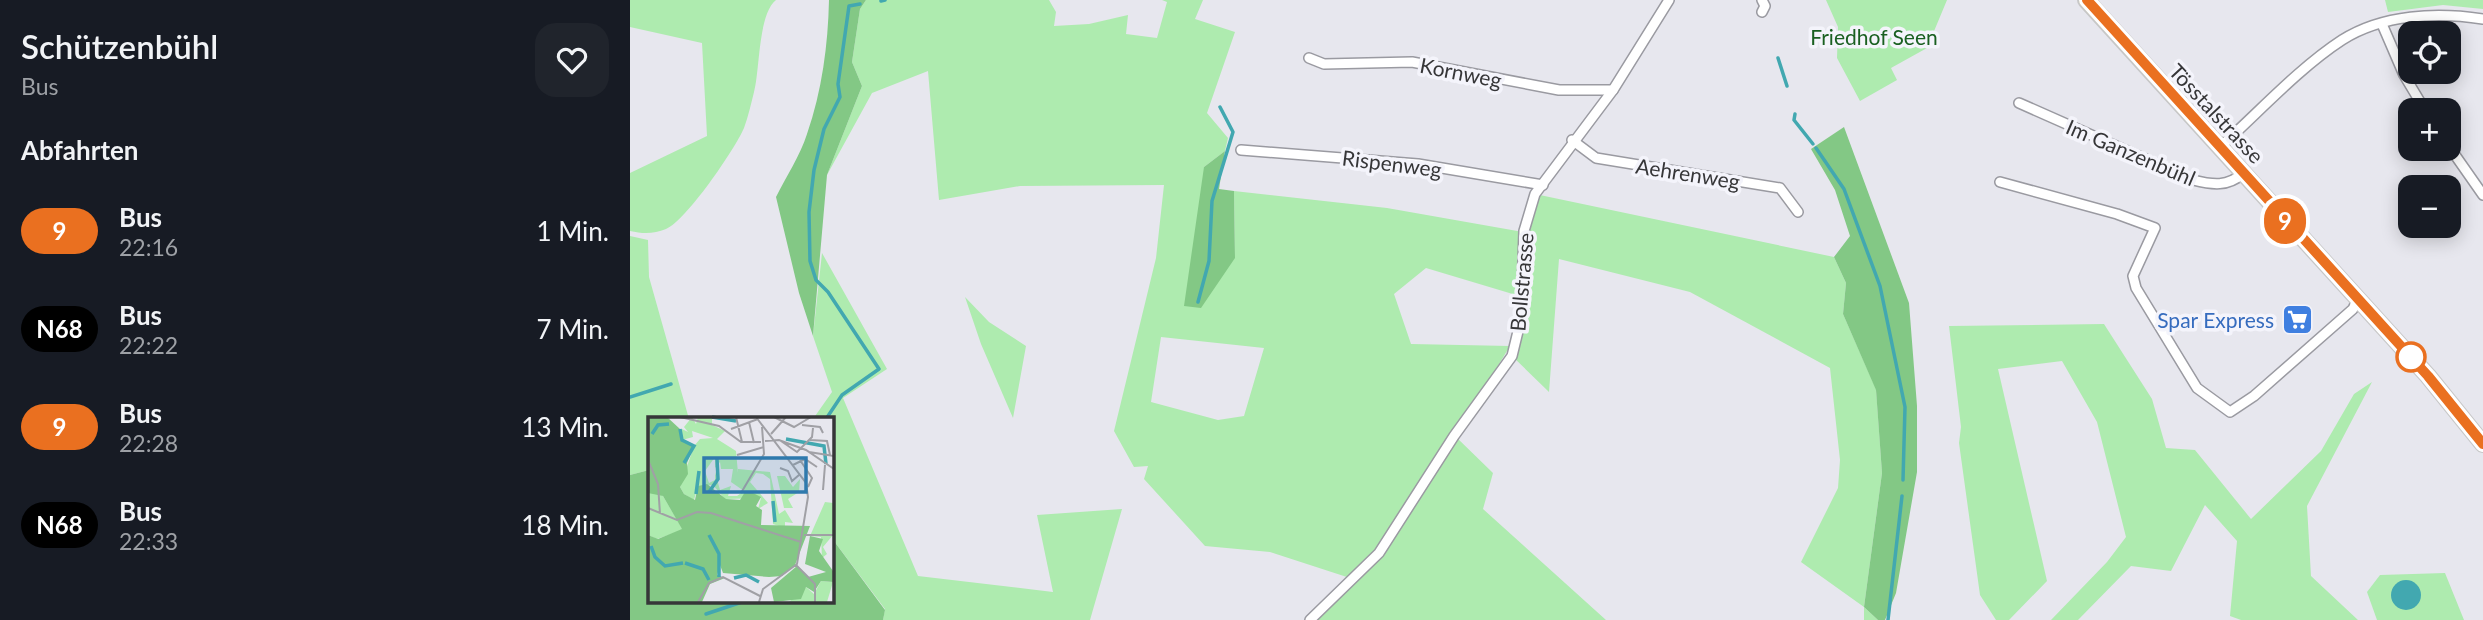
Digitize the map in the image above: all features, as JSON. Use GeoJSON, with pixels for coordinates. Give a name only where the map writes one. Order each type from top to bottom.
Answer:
{"type":"FeatureCollection","features":[{"type":"Feature","properties":{"kind":"main road","name":"Tösstalstrasse"},"geometry":{"type":"LineString","coordinates":[[2087,0],[2428,376],[2483,444]]}},
{"type":"Feature","properties":{"kind":"street","name":"Bollstrasse"},"geometry":{"type":"LineString","coordinates":[[1310,620],[1383,548],[1454,436],[1512,356],[1521,319],[1524,231],[1535,194],[1572,140],[1613,90],[1669,0]]}},
{"type":"Feature","properties":{"kind":"street"},"geometry":{"type":"LineString","coordinates":[[1762,0],[1765,6],[1762,12]]}},
{"type":"Feature","properties":{"kind":"street"},"geometry":{"type":"LineString","coordinates":[[2220,147],[2343,40],[2382,24],[2424,14],[2483,19]]}},
{"type":"Feature","properties":{"kind":"street"},"geometry":{"type":"LineString","coordinates":[[2382,24],[2404,75],[2418,98]]}},
{"type":"Feature","properties":{"kind":"street","name":"Kornweg"},"geometry":{"type":"LineString","coordinates":[[1309,58],[1324,64],[1412,62],[1559,90],[1613,90]]}},
{"type":"Feature","properties":{"kind":"street","name":"Im Ganzenbühl"},"geometry":{"type":"LineString","coordinates":[[2018,103],[2193,180],[2213,185],[2231,183],[2244,173]]}},
{"type":"Feature","properties":{"kind":"street","name":"Aehrenweg"},"geometry":{"type":"LineString","coordinates":[[1572,140],[1596,158],[1780,188],[1798,212]]}},
{"type":"Feature","properties":{"kind":"street","name":"Rispenweg"},"geometry":{"type":"LineString","coordinates":[[1241,149],[1418,164],[1543,185]]}},
{"type":"Feature","properties":{"kind":"street"},"geometry":{"type":"LineString","coordinates":[[2459,161],[2483,195]]}},
{"type":"Feature","properties":{"kind":"street"},"geometry":{"type":"LineString","coordinates":[[2000,182],[2117,214],[2155,228],[2133,276],[2136,288],[2197,388],[2230,412],[2254,396],[2353,309],[2357,300]]}},
{"type":"Feature","properties":{"kind":"green space"},"geometry":{"type":"Polygon","coordinates":[[[630,0],[776,0],[766,17],[754,92],[739,138],[721,167],[685,213],[666,229],[653,233],[630,231],[630,173],[707,136],[702,43],[630,27],[630,0]]]}},
{"type":"Feature","properties":{"kind":"green space"},"geometry":{"type":"Polygon","coordinates":[[[829,0],[866,0],[860,9],[852,62],[862,86],[827,175],[813,336],[799,293],[776,197],[801,150],[817,101],[829,0]]]}},
{"type":"Feature","properties":{"kind":"green space"},"geometry":{"type":"Polygon","coordinates":[[[866,0],[1049,0],[1056,12],[1054,26],[1089,24],[1128,15],[1126,34],[1157,38],[1167,2],[1162,0],[1203,0],[1195,19],[1235,32],[1207,113],[1228,138],[1225,151],[1204,167],[1235,258],[1234,191],[1387,208],[1523,232],[1535,194],[1834,257],[1846,283],[1843,314],[1876,389],[1882,473],[1864,607],[1801,562],[1838,488],[1840,460],[1830,368],[1690,292],[1559,259],[1549,392],[1512,356],[1521,319],[1523,233],[1516,295],[1426,268],[1394,294],[1411,344],[1510,346],[1455,436],[1493,473],[1483,509],[1606,620],[1310,620],[1353,579],[1270,552],[1205,546],[1144,479],[1148,466],[1134,467],[1114,431],[1156,258],[1164,185],[1020,186],[939,200],[928,71],[872,93],[827,175],[862,86],[852,62],[860,9],[866,0]],[[1161,337],[1151,402],[1218,420],[1244,416],[1264,348],[1161,337]]]}},
{"type":"Feature","properties":{"kind":"green space","name":"Friedhof Seen"},"geometry":{"type":"Polygon","coordinates":[[[1826,0],[1947,0],[1927,48],[1891,68],[1897,80],[1860,101],[1837,58],[1838,27],[1826,0]]]}},
{"type":"Feature","properties":{"kind":"green space"},"geometry":{"type":"Polygon","coordinates":[[[2385,0],[2483,0],[2483,9],[2443,5],[2388,12],[2385,0]]]}},
{"type":"Feature","properties":{"kind":"green space"},"geometry":{"type":"Polygon","coordinates":[[[1844,127],[1909,303],[1917,406],[1917,472],[1896,593],[1885,620],[1878,620],[1864,607],[1882,473],[1876,390],[1843,314],[1846,283],[1834,257],[1850,236],[1835,190],[1811,149],[1844,127]]]}},
{"type":"Feature","properties":{"kind":"green space"},"geometry":{"type":"Polygon","coordinates":[[[1225,151],[1219,189],[1234,191],[1235,258],[1201,308],[1184,306],[1204,167],[1225,151]]]}},
{"type":"Feature","properties":{"kind":"green space"},"geometry":{"type":"Polygon","coordinates":[[[630,236],[648,240],[649,277],[688,417],[648,417],[648,470],[630,475],[630,236]]]}},
{"type":"Feature","properties":{"kind":"green space"},"geometry":{"type":"Polygon","coordinates":[[[822,253],[887,369],[843,398],[918,576],[1053,592],[1037,515],[1122,509],[1090,620],[883,620],[885,609],[833,540],[833,417],[814,417],[832,392],[813,336],[822,253]]]}},
{"type":"Feature","properties":{"kind":"green space"},"geometry":{"type":"Polygon","coordinates":[[[965,297],[989,322],[1026,346],[1013,418],[981,344],[965,297]]]}},
{"type":"Feature","properties":{"kind":"green space"},"geometry":{"type":"Polygon","coordinates":[[[2104,324],[2152,399],[2166,448],[2195,450],[2251,519],[2321,451],[2354,394],[2372,382],[2307,506],[2311,576],[2358,620],[2241,620],[2230,616],[2237,541],[2205,505],[2171,571],[2131,566],[2078,620],[2051,620],[2107,562],[2126,537],[2097,422],[2062,361],[1998,369],[2047,581],[2009,620],[1996,620],[1980,595],[1959,443],[1961,427],[1949,326],[2104,324]]]}},
{"type":"Feature","properties":{"kind":"green space"},"geometry":{"type":"Polygon","coordinates":[[[648,470],[648,602],[833,602],[833,540],[885,610],[883,620],[630,620],[630,475],[648,470]]]}},
{"type":"Feature","properties":{"kind":"green space"},"geometry":{"type":"Polygon","coordinates":[[[2445,573],[2464,620],[2377,620],[2367,592],[2380,575],[2445,573]]]}},
{"type":"Feature","properties":{"kind":"green space"},"geometry":{"type":"Polygon","coordinates":[[[1864,607],[1878,620],[1864,620],[1864,607]]]}},
{"type":"Feature","properties":{"kind":"water"},"geometry":{"type":"Polygon","coordinates":[[[2406,580],[2412,581],[2420,589],[2420,601],[2412,609],[2406,610],[2400,609],[2392,601],[2391,595],[2392,589],[2400,581],[2406,580]]]}},
{"type":"Feature","properties":{"kind":"waterway"},"geometry":{"type":"LineString","coordinates":[[881,1],[885,0]]}},
{"type":"Feature","properties":{"kind":"waterway"},"geometry":{"type":"LineString","coordinates":[[827,417],[842,395],[879,369],[828,292],[816,280],[810,261],[809,212],[814,170],[824,129],[840,97],[838,84],[849,6],[860,4]]}},
{"type":"Feature","properties":{"kind":"waterway"},"geometry":{"type":"LineString","coordinates":[[1778,58],[1787,86]]}},
{"type":"Feature","properties":{"kind":"waterway"},"geometry":{"type":"LineString","coordinates":[[1198,302],[1209,261],[1212,201],[1233,132],[1220,107]]}},
{"type":"Feature","properties":{"kind":"waterway"},"geometry":{"type":"LineString","coordinates":[[1795,114],[1794,120],[1813,144]]}},
{"type":"Feature","properties":{"kind":"waterway"},"geometry":{"type":"LineString","coordinates":[[1816,148],[1844,189],[1880,286],[1905,407],[1903,480]]}},
{"type":"Feature","properties":{"kind":"waterway"},"geometry":{"type":"LineString","coordinates":[[630,397],[671,384]]}},
{"type":"Feature","properties":{"kind":"waterway"},"geometry":{"type":"LineString","coordinates":[[1888,620],[1902,496]]}},
{"type":"Feature","properties":{"kind":"waterway"},"geometry":{"type":"LineString","coordinates":[[706,614],[742,602]]}},
{"type":"Feature","properties":{"kind":"bus line","name":"9"},"geometry":{"type":"LineString","coordinates":[[2087,0],[2294,232],[2428,376],[2483,444]]}},
{"type":"Feature","properties":{"kind":"place","name":"Spar Express"},"geometry":{"type":"Point","coordinates":[2297,319]}}]}
